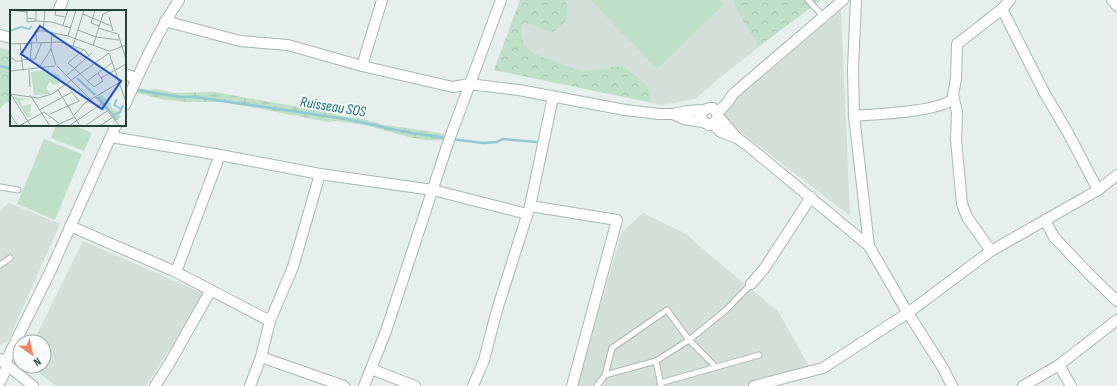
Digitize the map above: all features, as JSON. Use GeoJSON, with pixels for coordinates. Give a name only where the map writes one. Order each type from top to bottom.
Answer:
{"type":"FeatureCollection","features":[{"type":"Feature","properties":{"kind":"street"},"geometry":{"type":"LineString","coordinates":[[58,10],[63,0]]}},
{"type":"Feature","properties":{"kind":"street"},"geometry":{"type":"LineString","coordinates":[[126,103],[165,21],[179,0]]}},
{"type":"Feature","properties":{"kind":"street"},"geometry":{"type":"LineString","coordinates":[[362,66],[382,0]]}},
{"type":"Feature","properties":{"kind":"street"},"geometry":{"type":"LineString","coordinates":[[364,386],[386,331],[434,190],[448,142],[501,0]]}},
{"type":"Feature","properties":{"kind":"street"},"geometry":{"type":"LineString","coordinates":[[165,21],[240,41],[288,45],[362,66],[453,87],[469,84],[519,90],[625,110],[673,114],[687,111],[710,115],[727,103],[733,94],[843,0]]}},
{"type":"Feature","properties":{"kind":"street"},"geometry":{"type":"LineString","coordinates":[[856,0],[853,68],[854,116],[869,246]]}},
{"type":"Feature","properties":{"kind":"street"},"geometry":{"type":"LineString","coordinates":[[991,251],[967,217],[962,204],[956,140],[957,112],[952,95],[956,79],[957,44],[1002,9],[1010,0]]}},
{"type":"Feature","properties":{"kind":"street"},"geometry":{"type":"LineString","coordinates":[[1112,0],[1117,6]]}},
{"type":"Feature","properties":{"kind":"street"},"geometry":{"type":"LineString","coordinates":[[1002,9],[1044,92],[1068,133],[1098,190]]}},
{"type":"Feature","properties":{"kind":"street"},"geometry":{"type":"LineString","coordinates":[[0,34],[10,38]]}},
{"type":"Feature","properties":{"kind":"street"},"geometry":{"type":"LineString","coordinates":[[126,76],[133,86]]}},
{"type":"Feature","properties":{"kind":"street"},"geometry":{"type":"LineString","coordinates":[[473,386],[484,360],[497,310],[529,210],[554,97]]}},
{"type":"Feature","properties":{"kind":"street"},"geometry":{"type":"LineString","coordinates":[[854,116],[917,110],[947,104],[954,99]]}},
{"type":"Feature","properties":{"kind":"street"},"geometry":{"type":"LineString","coordinates":[[710,115],[721,132],[737,138],[748,146],[869,246],[943,368],[952,386]]}},
{"type":"Feature","properties":{"kind":"street"},"geometry":{"type":"LineString","coordinates":[[0,382],[4,363],[50,272],[116,126]]}},
{"type":"Feature","properties":{"kind":"street"},"geometry":{"type":"LineString","coordinates":[[111,137],[220,155],[320,174],[434,190],[529,210],[617,220],[572,386]]}},
{"type":"Feature","properties":{"kind":"street"},"geometry":{"type":"LineString","coordinates":[[176,272],[220,155]]}},
{"type":"Feature","properties":{"kind":"street"},"geometry":{"type":"LineString","coordinates":[[250,386],[261,357],[270,321],[293,267],[320,174]]}},
{"type":"Feature","properties":{"kind":"street"},"geometry":{"type":"LineString","coordinates":[[754,386],[823,368],[909,312],[991,251],[1098,190],[1117,175]]}},
{"type":"Feature","properties":{"kind":"street"},"geometry":{"type":"LineString","coordinates":[[751,284],[764,269],[811,197]]}},
{"type":"Feature","properties":{"kind":"street"},"geometry":{"type":"LineString","coordinates":[[1045,220],[1054,237],[1117,301]]}},
{"type":"Feature","properties":{"kind":"street"},"geometry":{"type":"LineString","coordinates":[[70,226],[176,272],[270,321]]}},
{"type":"Feature","properties":{"kind":"street"},"geometry":{"type":"LineString","coordinates":[[155,386],[169,364],[210,290]]}},
{"type":"Feature","properties":{"kind":"street"},"geometry":{"type":"LineString","coordinates":[[1023,386],[1059,365],[1117,320]]}},
{"type":"Feature","properties":{"kind":"street"},"geometry":{"type":"LineString","coordinates":[[261,357],[344,386]]}},
{"type":"Feature","properties":{"kind":"street"},"geometry":{"type":"LineString","coordinates":[[4,363],[33,386]]}},
{"type":"Feature","properties":{"kind":"street"},"geometry":{"type":"LineString","coordinates":[[1059,365],[1071,386]]}},
{"type":"Feature","properties":{"kind":"street"},"geometry":{"type":"LineString","coordinates":[[371,369],[415,386]]}},
{"type":"Feature","properties":{"kind":"lane"},"geometry":{"type":"LineString","coordinates":[[808,0],[823,16]]}},
{"type":"Feature","properties":{"kind":"lane"},"geometry":{"type":"LineString","coordinates":[[0,187],[18,190]]}},
{"type":"Feature","properties":{"kind":"lane"},"geometry":{"type":"LineString","coordinates":[[0,264],[10,258]]}},
{"type":"Feature","properties":{"kind":"lane"},"geometry":{"type":"LineString","coordinates":[[605,375],[656,361],[689,340],[726,310],[751,284]]}},
{"type":"Feature","properties":{"kind":"lane"},"geometry":{"type":"LineString","coordinates":[[597,386],[605,375],[612,348],[667,310],[689,340],[716,367]]}},
{"type":"Feature","properties":{"kind":"lane"},"geometry":{"type":"LineString","coordinates":[[656,361],[661,384],[759,355]]}},
{"type":"Feature","properties":{"kind":"shaded area"},"geometry":{"type":"Polygon","coordinates":[[[520,0],[821,0],[783,28],[695,99],[662,105],[494,70],[520,0]]]}},
{"type":"Feature","properties":{"kind":"shaded area"},"geometry":{"type":"Polygon","coordinates":[[[841,10],[850,216],[724,119],[727,107],[841,10]]]}},
{"type":"Feature","properties":{"kind":"shaded area"},"geometry":{"type":"Polygon","coordinates":[[[9,203],[60,224],[8,341],[0,345],[0,211],[9,203]]]}},
{"type":"Feature","properties":{"kind":"shaded area"},"geometry":{"type":"Polygon","coordinates":[[[643,213],[686,234],[778,311],[810,368],[743,386],[577,386],[622,232],[643,213]]]}},
{"type":"Feature","properties":{"kind":"shaded area"},"geometry":{"type":"Polygon","coordinates":[[[83,241],[205,294],[146,386],[56,386],[40,374],[52,374],[52,334],[37,334],[83,241]]]}},
{"type":"Feature","properties":{"kind":"green space"},"geometry":{"type":"Polygon","coordinates":[[[520,0],[565,0],[568,11],[564,23],[552,32],[531,24],[523,23],[521,32],[522,40],[530,51],[544,58],[559,62],[562,65],[582,71],[622,66],[632,72],[645,84],[649,90],[649,102],[494,70],[520,0]]]}},
{"type":"Feature","properties":{"kind":"green space"},"geometry":{"type":"Polygon","coordinates":[[[591,0],[720,0],[724,4],[657,69],[591,0]]]}},
{"type":"Feature","properties":{"kind":"green space"},"geometry":{"type":"Polygon","coordinates":[[[733,0],[821,0],[759,46],[741,18],[733,0]]]}},
{"type":"Feature","properties":{"kind":"green space"},"geometry":{"type":"Polygon","coordinates":[[[0,48],[10,51],[10,103],[6,102],[0,109],[0,48]]]}},
{"type":"Feature","properties":{"kind":"green space"},"geometry":{"type":"Polygon","coordinates":[[[126,86],[175,93],[214,92],[332,113],[344,117],[360,118],[380,124],[444,134],[444,140],[420,139],[364,125],[340,121],[328,122],[222,102],[184,102],[161,99],[126,90],[126,86]]]}},
{"type":"Feature","properties":{"kind":"green space"},"geometry":{"type":"Polygon","coordinates":[[[56,126],[75,126],[92,133],[84,151],[51,138],[56,126]]]}},
{"type":"Feature","properties":{"kind":"green space"},"geometry":{"type":"Polygon","coordinates":[[[44,139],[82,154],[55,220],[17,204],[44,139]]]}},
{"type":"Feature","properties":{"kind":"waterway","name":"Ruisseau SOS"},"geometry":{"type":"LineString","coordinates":[[0,66],[10,69]]}},
{"type":"Feature","properties":{"kind":"waterway","name":"Ruisseau SOS"},"geometry":{"type":"LineString","coordinates":[[136,90],[346,119],[405,132],[446,138]]}},
{"type":"Feature","properties":{"kind":"waterway","name":"Ruisseau SOS"},"geometry":{"type":"LineString","coordinates":[[451,139],[483,143],[497,142],[503,139],[536,142]]}}]}
